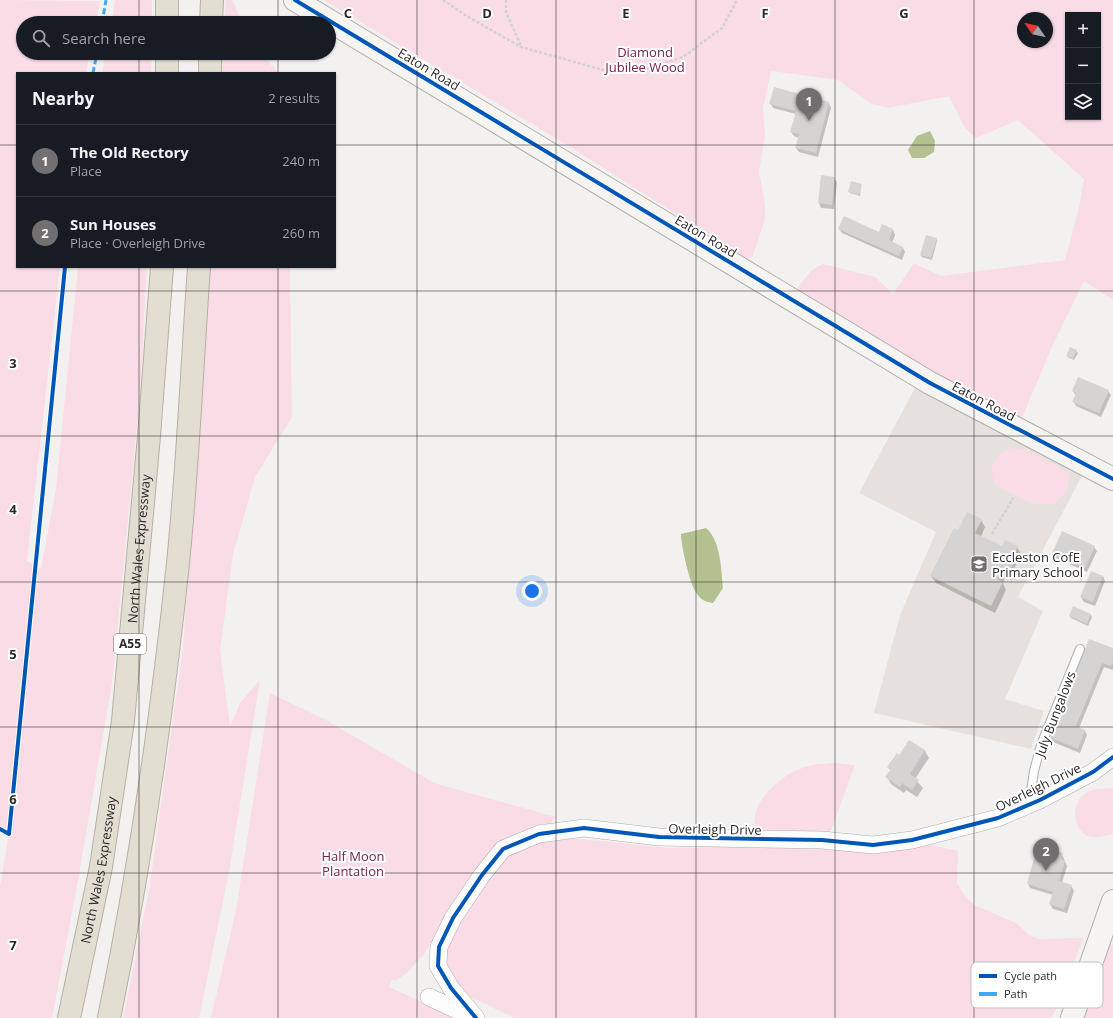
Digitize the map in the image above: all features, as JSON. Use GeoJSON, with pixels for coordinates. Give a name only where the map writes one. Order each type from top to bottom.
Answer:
{"type":"FeatureCollection","features":[{"type":"Feature","properties":{"kind":"highway"},"geometry":{"type":"LineString","coordinates":[[167,0],[167,16]]}},
{"type":"Feature","properties":{"kind":"highway"},"geometry":{"type":"LineString","coordinates":[[211,16],[212,0]]}},
{"type":"Feature","properties":{"kind":"highway"},"geometry":{"type":"LineString","coordinates":[[167,60],[167,72]]}},
{"type":"Feature","properties":{"kind":"highway"},"geometry":{"type":"LineString","coordinates":[[210,60],[210,72]]}},
{"type":"Feature","properties":{"kind":"highway","name":"North Wales Expressway"},"geometry":{"type":"LineString","coordinates":[[69,1018],[101,867],[123,721],[149,436],[162,268]]}},
{"type":"Feature","properties":{"kind":"highway"},"geometry":{"type":"LineString","coordinates":[[109,1018],[128,927],[158,736],[178,561],[199,268]]}},
{"type":"Feature","properties":{"kind":"street","name":"Eaton Road"},"geometry":{"type":"LineString","coordinates":[[295,0],[322,16]]}},
{"type":"Feature","properties":{"kind":"street","name":"Eaton Road"},"geometry":{"type":"LineString","coordinates":[[336,25],[930,383],[1113,479]]}},
{"type":"Feature","properties":{"kind":"street","name":"Overleigh Drive"},"geometry":{"type":"LineString","coordinates":[[475,1018],[451,988],[438,966],[439,947],[453,918],[482,875],[503,849],[539,834],[584,828],[659,838],[822,840],[873,845],[912,840],[948,833],[998,818],[1093,772],[1113,757]]}},
{"type":"Feature","properties":{"kind":"street"},"geometry":{"type":"LineString","coordinates":[[1092,962],[1113,901]]}},
{"type":"Feature","properties":{"kind":"street"},"geometry":{"type":"LineString","coordinates":[[429,997],[475,1018]]}},
{"type":"Feature","properties":{"kind":"street"},"geometry":{"type":"LineString","coordinates":[[1072,1018],[1076,1008]]}},
{"type":"Feature","properties":{"kind":"lane","name":"July Bungalows"},"geometry":{"type":"LineString","coordinates":[[1029,804],[1034,771],[1041,745],[1080,649]]}},
{"type":"Feature","properties":{"kind":"path"},"geometry":{"type":"LineString","coordinates":[[443,0],[465,15],[521,47],[607,71],[637,72],[683,57],[722,28],[737,0]]}},
{"type":"Feature","properties":{"kind":"path"},"geometry":{"type":"LineString","coordinates":[[506,0],[506,12],[521,47]]}},
{"type":"Feature","properties":{"kind":"path"},"geometry":{"type":"LineString","coordinates":[[992,534],[1013,498]]}},
{"type":"Feature","properties":{"kind":"shaded area"},"geometry":{"type":"Polygon","coordinates":[[[930,131],[935,141],[934,152],[924,158],[912,158],[908,150],[917,136],[930,131]]]}},
{"type":"Feature","properties":{"kind":"shaded area","name":"Eccleston CofE Primary School"},"geometry":{"type":"Polygon","coordinates":[[[917,384],[1083,474],[1018,597],[1043,611],[1005,699],[1044,711],[1031,749],[874,713],[900,615],[936,532],[859,493],[917,384]]]}},
{"type":"Feature","properties":{"kind":"shaded area"},"geometry":{"type":"Polygon","coordinates":[[[706,528],[715,540],[722,572],[723,588],[713,603],[702,599],[694,589],[686,565],[681,540],[681,534],[706,528]]]}},
{"type":"Feature","properties":{"kind":"green space"},"geometry":{"type":"Polygon","coordinates":[[[0,0],[100,1],[97,16],[16,16],[16,60],[89,60],[86,72],[16,72],[16,268],[60,268],[27,561],[41,569],[56,489],[78,268],[147,268],[140,396],[112,684],[75,897],[52,1018],[0,1018],[0,886],[9,834],[0,829],[0,0]]]}},
{"type":"Feature","properties":{"kind":"green space"},"geometry":{"type":"Polygon","coordinates":[[[115,0],[152,0],[152,16],[113,16],[115,0]]]}},
{"type":"Feature","properties":{"kind":"green space"},"geometry":{"type":"Polygon","coordinates":[[[226,0],[232,0],[240,16],[225,16],[226,0]]]}},
{"type":"Feature","properties":{"kind":"green space","name":"Diamond Jubilee Wood"},"geometry":{"type":"Polygon","coordinates":[[[324,0],[1113,0],[1113,300],[1084,281],[1051,349],[1021,420],[900,355],[794,292],[812,270],[823,264],[875,277],[893,294],[914,263],[941,276],[1065,260],[1079,207],[1084,179],[1018,120],[976,138],[965,128],[949,96],[888,108],[870,103],[838,80],[771,71],[763,108],[765,135],[759,171],[765,204],[765,219],[753,256],[747,259],[567,145],[324,0]]]}},
{"type":"Feature","properties":{"kind":"green space"},"geometry":{"type":"Polygon","coordinates":[[[105,60],[152,60],[151,72],[102,72],[105,60]]]}},
{"type":"Feature","properties":{"kind":"green space"},"geometry":{"type":"Polygon","coordinates":[[[222,60],[267,60],[278,72],[221,72],[222,60]]]}},
{"type":"Feature","properties":{"kind":"green space"},"geometry":{"type":"Polygon","coordinates":[[[208,268],[290,268],[292,417],[255,477],[233,555],[220,650],[230,727],[240,703],[260,680],[229,872],[199,1018],[123,1018],[149,890],[183,648],[208,268]]]}},
{"type":"Feature","properties":{"kind":"green space"},"geometry":{"type":"Polygon","coordinates":[[[1013,448],[1026,449],[1069,473],[1068,490],[1054,504],[1033,504],[995,485],[991,468],[1000,453],[1013,448]]]}},
{"type":"Feature","properties":{"kind":"green space","name":"Half Moon Plantation"},"geometry":{"type":"Polygon","coordinates":[[[270,693],[326,720],[434,783],[556,817],[547,828],[465,886],[424,954],[407,973],[397,980],[392,980],[389,987],[457,1018],[211,1018],[236,910],[270,693]]]}},
{"type":"Feature","properties":{"kind":"green space"},"geometry":{"type":"Polygon","coordinates":[[[834,763],[855,765],[830,833],[754,833],[757,809],[764,797],[775,785],[787,775],[804,767],[817,764],[834,763]]]}},
{"type":"Feature","properties":{"kind":"green space"},"geometry":{"type":"Polygon","coordinates":[[[1113,788],[1113,834],[1091,837],[1085,834],[1080,830],[1075,817],[1077,803],[1081,797],[1089,791],[1113,788]]]}},
{"type":"Feature","properties":{"kind":"green space"},"geometry":{"type":"Polygon","coordinates":[[[553,837],[668,848],[922,843],[958,851],[957,883],[965,896],[974,905],[1016,923],[1029,935],[1039,939],[1083,938],[1074,962],[971,962],[971,1008],[1057,1008],[1051,1018],[514,1018],[440,982],[449,933],[470,896],[505,859],[522,848],[553,837]]]}},
{"type":"Feature","properties":{"kind":"green space"},"geometry":{"type":"Polygon","coordinates":[[[1109,943],[1113,944],[1113,1018],[1083,1018],[1086,1008],[1103,1008],[1102,962],[1109,943]]]}},
{"type":"Feature","properties":{"kind":"building"},"geometry":{"type":"Polygon","coordinates":[[[774,87],[829,102],[816,153],[795,148],[799,134],[790,132],[796,111],[769,104],[774,87]]]}},
{"type":"Feature","properties":{"kind":"building"},"geometry":{"type":"Polygon","coordinates":[[[821,175],[835,177],[832,205],[818,203],[821,175]]]}},
{"type":"Feature","properties":{"kind":"building"},"geometry":{"type":"Polygon","coordinates":[[[851,181],[862,184],[859,195],[848,192],[851,181]]]}},
{"type":"Feature","properties":{"kind":"building"},"geometry":{"type":"Polygon","coordinates":[[[844,216],[879,232],[882,224],[893,229],[889,240],[903,247],[899,256],[838,229],[844,216]]]}},
{"type":"Feature","properties":{"kind":"building"},"geometry":{"type":"Polygon","coordinates":[[[926,235],[937,238],[931,258],[920,255],[926,235]]]}},
{"type":"Feature","properties":{"kind":"building"},"geometry":{"type":"Polygon","coordinates":[[[1070,347],[1077,350],[1073,359],[1066,356],[1070,347]]]}},
{"type":"Feature","properties":{"kind":"building"},"geometry":{"type":"Polygon","coordinates":[[[1078,377],[1109,390],[1099,413],[1072,402],[1076,393],[1072,391],[1078,377]]]}},
{"type":"Feature","properties":{"kind":"building"},"geometry":{"type":"Polygon","coordinates":[[[967,512],[982,519],[975,533],[1002,546],[1005,540],[1018,546],[1010,563],[1013,564],[1008,574],[1001,571],[997,579],[1003,582],[991,606],[930,576],[954,528],[958,530],[967,512]]]}},
{"type":"Feature","properties":{"kind":"building"},"geometry":{"type":"Polygon","coordinates":[[[1062,531],[1095,546],[1085,568],[1052,553],[1062,531]]]}},
{"type":"Feature","properties":{"kind":"building"},"geometry":{"type":"Polygon","coordinates":[[[1091,571],[1103,576],[1093,602],[1080,597],[1091,571]]]}},
{"type":"Feature","properties":{"kind":"building"},"geometry":{"type":"Polygon","coordinates":[[[1073,606],[1091,614],[1087,624],[1069,616],[1073,606]]]}},
{"type":"Feature","properties":{"kind":"building"},"geometry":{"type":"Polygon","coordinates":[[[1089,639],[1113,648],[1113,662],[1111,666],[1102,663],[1076,726],[1085,730],[1078,749],[1049,737],[1089,639]]]}},
{"type":"Feature","properties":{"kind":"building"},"geometry":{"type":"Polygon","coordinates":[[[909,740],[925,750],[910,774],[919,780],[912,790],[902,783],[900,787],[885,777],[890,770],[887,767],[897,753],[899,755],[909,740]]]}},
{"type":"Feature","properties":{"kind":"building"},"geometry":{"type":"Polygon","coordinates":[[[1043,841],[1054,844],[1052,850],[1063,853],[1061,859],[1065,861],[1059,881],[1072,885],[1064,909],[1049,904],[1053,892],[1027,884],[1037,847],[1041,848],[1043,841]]]}},
{"type":"Feature","properties":{"kind":"marked path"},"geometry":{"type":"LineString","coordinates":[[103,16],[106,0]]}},
{"type":"Feature","properties":{"kind":"marked path"},"geometry":{"type":"LineString","coordinates":[[93,72],[96,60]]}},
{"type":"Feature","properties":{"kind":"cycle path"},"geometry":{"type":"LineString","coordinates":[[295,0],[322,16]]}},
{"type":"Feature","properties":{"kind":"cycle path"},"geometry":{"type":"LineString","coordinates":[[336,25],[930,383],[1113,479]]}},
{"type":"Feature","properties":{"kind":"cycle path"},"geometry":{"type":"LineString","coordinates":[[0,829],[9,834],[65,268]]}},
{"type":"Feature","properties":{"kind":"cycle path"},"geometry":{"type":"LineString","coordinates":[[476,1018],[451,988],[438,966],[439,947],[453,918],[482,875],[503,849],[539,834],[584,828],[659,837],[822,840],[873,845],[912,840],[998,818],[1040,800],[1093,772],[1113,757]]}},
{"type":"Feature","properties":{"kind":"place","name":"The Old Rectory"},"geometry":{"type":"Point","coordinates":[809,121]}},
{"type":"Feature","properties":{"kind":"place","name":"Eccleston CofE Primary School"},"geometry":{"type":"Point","coordinates":[979,564]}},
{"type":"Feature","properties":{"kind":"place","name":"Sun Houses"},"geometry":{"type":"Point","coordinates":[1046,871]}}]}
